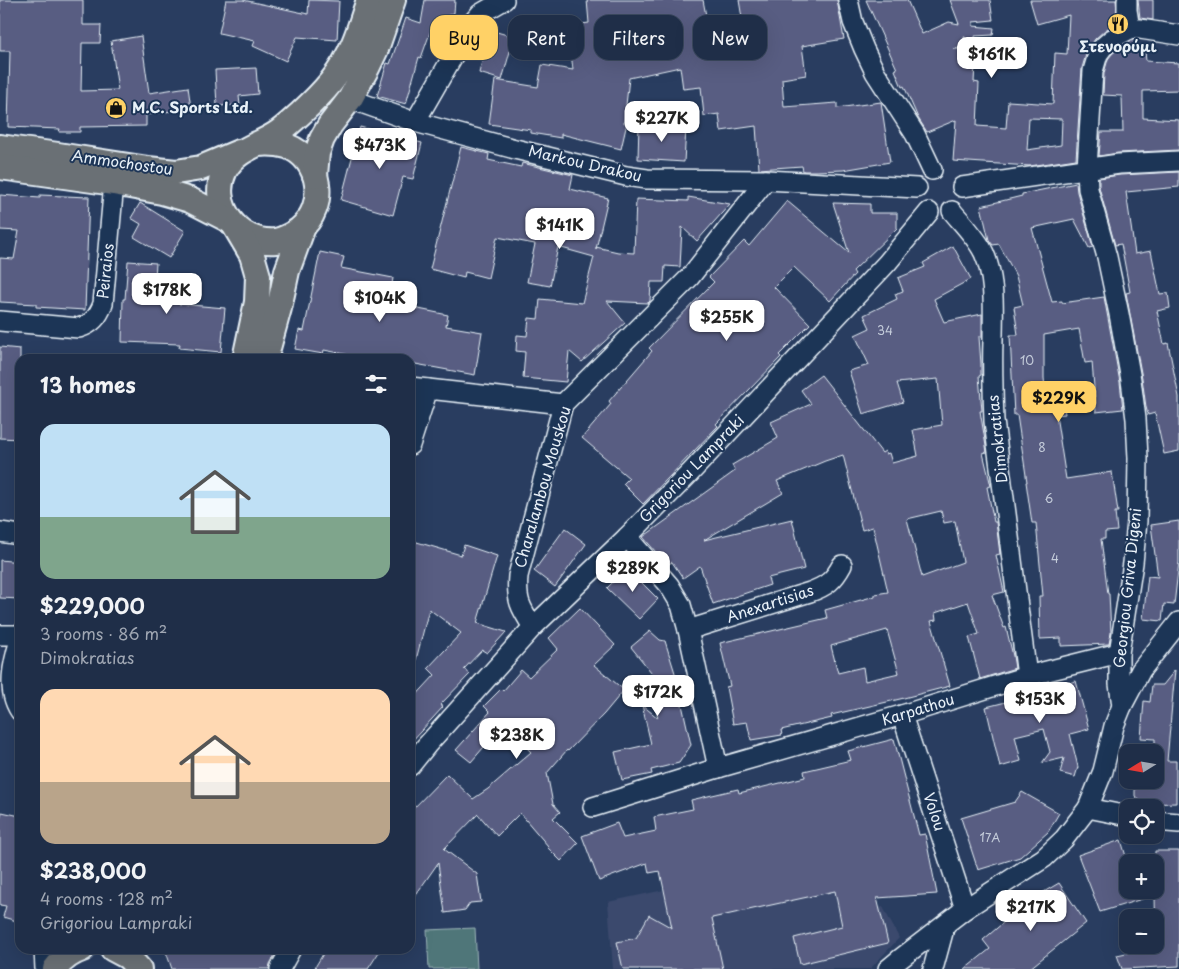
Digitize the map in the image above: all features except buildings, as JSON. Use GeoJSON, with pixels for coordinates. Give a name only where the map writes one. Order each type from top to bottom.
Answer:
{"type":"FeatureCollection","features":[{"type":"Feature","properties":{"kind":"main road"},"geometry":{"type":"LineString","coordinates":[[246,354],[257,302],[258,276],[252,256],[222,205],[220,188],[224,171],[234,157],[276,134],[291,122],[317,99],[330,84],[342,69],[355,43],[369,0]]}},
{"type":"Feature","properties":{"kind":"main road"},"geometry":{"type":"LineString","coordinates":[[315,175],[317,153],[322,139],[350,99],[368,68],[392,0]]}},
{"type":"Feature","properties":{"kind":"main road"},"geometry":{"type":"LineString","coordinates":[[233,224],[249,237],[274,241],[282,239],[294,234],[309,220],[314,211],[318,193],[315,175],[306,159],[298,152],[278,144],[268,143],[249,148]]}},
{"type":"Feature","properties":{"kind":"main road","name":"Ammochostou"},"geometry":{"type":"LineString","coordinates":[[0,147],[176,172],[201,168],[249,148]]}},
{"type":"Feature","properties":{"kind":"main road","name":"Ammochostou"},"geometry":{"type":"LineString","coordinates":[[0,167],[114,183],[162,192],[190,200],[233,224]]}},
{"type":"Feature","properties":{"kind":"main road"},"geometry":{"type":"LineString","coordinates":[[266,354],[287,271],[303,226]]}},
{"type":"Feature","properties":{"kind":"street"},"geometry":{"type":"LineString","coordinates":[[415,122],[472,23],[480,14],[504,0]]}},
{"type":"Feature","properties":{"kind":"street"},"geometry":{"type":"LineString","coordinates":[[848,0],[853,22],[875,72],[915,134],[949,175],[962,195],[960,202],[952,211],[942,215],[929,212],[919,202],[917,194],[918,183],[922,176],[949,175],[1087,168],[1118,164],[1179,161]]}},
{"type":"Feature","properties":{"kind":"street"},"geometry":{"type":"LineString","coordinates":[[1127,0],[1126,10],[1130,29],[1179,35]]}},
{"type":"Feature","properties":{"kind":"street","name":"Georgiou Griva Digeni"},"geometry":{"type":"LineString","coordinates":[[888,969],[965,909],[1044,858],[1064,839],[1088,808],[1103,771],[1114,726],[1122,706],[1119,684],[1119,653],[1131,582],[1137,521],[1138,458],[1136,419],[1119,314],[1107,257],[1088,189],[1087,168],[1093,71],[1098,54],[1112,39],[1130,29]]}},
{"type":"Feature","properties":{"kind":"street","name":"Markou Drakou"},"geometry":{"type":"LineString","coordinates":[[350,99],[415,122],[514,149],[626,176],[647,179],[766,180],[917,188]]}},
{"type":"Feature","properties":{"kind":"street","name":"Charalambou Mouskou"},"geometry":{"type":"LineString","coordinates":[[533,627],[518,601],[518,576],[563,404],[690,277],[766,180]]}},
{"type":"Feature","properties":{"kind":"street","name":"Peiraios"},"geometry":{"type":"LineString","coordinates":[[0,321],[78,328],[89,324],[99,315],[103,304],[114,183]]}},
{"type":"Feature","properties":{"kind":"street","name":"Dimokratias"},"geometry":{"type":"LineString","coordinates":[[952,211],[980,244],[989,266],[993,316],[992,388],[994,420],[1027,676]]}},
{"type":"Feature","properties":{"kind":"street","name":"Grigoriou Lampraki"},"geometry":{"type":"LineString","coordinates":[[415,759],[533,627],[627,537],[690,473],[887,263],[929,212]]}},
{"type":"Feature","properties":{"kind":"street"},"geometry":{"type":"LineString","coordinates":[[415,413],[419,388],[563,404]]}},
{"type":"Feature","properties":{"kind":"street"},"geometry":{"type":"LineString","coordinates":[[0,532],[15,534]]}},
{"type":"Feature","properties":{"kind":"street"},"geometry":{"type":"LineString","coordinates":[[627,537],[669,585],[681,605],[718,768]]}},
{"type":"Feature","properties":{"kind":"street","name":"Anexartisias"},"geometry":{"type":"LineString","coordinates":[[688,630],[823,588],[837,574],[842,565]]}},
{"type":"Feature","properties":{"kind":"street"},"geometry":{"type":"LineString","coordinates":[[1122,706],[1141,670],[1179,622]]}},
{"type":"Feature","properties":{"kind":"street"},"geometry":{"type":"LineString","coordinates":[[0,635],[15,635]]}},
{"type":"Feature","properties":{"kind":"street","name":"Karpathou"},"geometry":{"type":"LineString","coordinates":[[593,807],[1027,676],[1119,653]]}},
{"type":"Feature","properties":{"kind":"street"},"geometry":{"type":"LineString","coordinates":[[15,656],[12,688],[15,703]]}},
{"type":"Feature","properties":{"kind":"street","name":"Volou"},"geometry":{"type":"LineString","coordinates":[[902,715],[965,909]]}},
{"type":"Feature","properties":{"kind":"street"},"geometry":{"type":"LineString","coordinates":[[1088,808],[1119,814]]}},
{"type":"Feature","properties":{"kind":"street"},"geometry":{"type":"LineString","coordinates":[[1164,822],[1179,823]]}},
{"type":"Feature","properties":{"kind":"street"},"geometry":{"type":"LineString","coordinates":[[933,969],[945,925]]}},
{"type":"Feature","properties":{"kind":"street"},"geometry":{"type":"LineString","coordinates":[[280,969],[288,954]]}},
{"type":"Feature","properties":{"kind":"shaded area"},"geometry":{"type":"Polygon","coordinates":[[[859,848],[874,909],[883,907],[899,938],[870,969],[613,969],[608,902],[859,848]]]}},
{"type":"Feature","properties":{"kind":"green space"},"geometry":{"type":"Polygon","coordinates":[[[475,928],[477,969],[429,969],[427,930],[475,928]]]}},
{"type":"Feature","properties":{"kind":"place","name":"Στενορύμι"},"geometry":{"type":"Point","coordinates":[1118,24]}},
{"type":"Feature","properties":{"kind":"place","name":"M.C. Sports Ltd."},"geometry":{"type":"Point","coordinates":[116,108]}}]}
